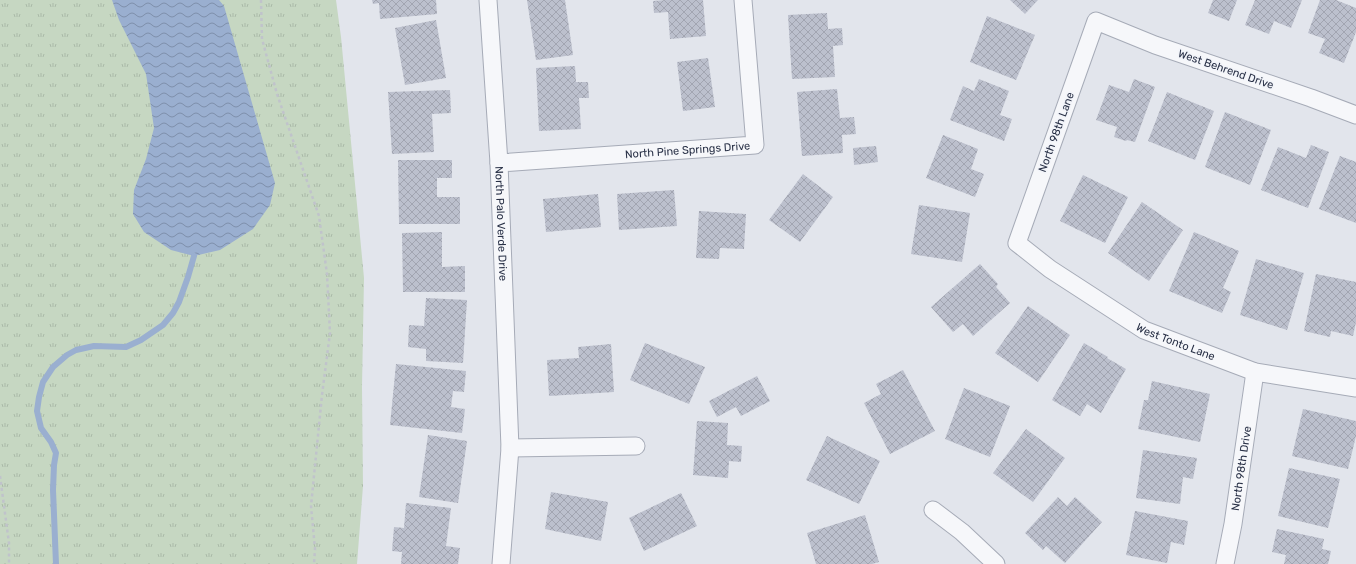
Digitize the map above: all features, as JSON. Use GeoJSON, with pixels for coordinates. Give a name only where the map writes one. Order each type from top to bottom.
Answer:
{"type":"FeatureCollection","features":[{"type":"Feature","properties":{"kind":"street","name":"North Palo Verde Drive"},"geometry":{"type":"LineString","coordinates":[[488,0],[499,163],[510,448],[501,564]]}},
{"type":"Feature","properties":{"kind":"street","name":"North Pine Springs Drive"},"geometry":{"type":"LineString","coordinates":[[499,163],[755,145],[743,0]]}},
{"type":"Feature","properties":{"kind":"street","name":"West Behrend Drive"},"geometry":{"type":"LineString","coordinates":[[1096,21],[1156,45],[1356,115]]}},
{"type":"Feature","properties":{"kind":"street","name":"North 98th Lane"},"geometry":{"type":"LineString","coordinates":[[1017,243],[1096,21]]}},
{"type":"Feature","properties":{"kind":"street","name":"West Tonto Lane"},"geometry":{"type":"LineString","coordinates":[[1017,243],[1050,269],[1144,330],[1255,372],[1356,388]]}},
{"type":"Feature","properties":{"kind":"street","name":"North 98th Drive"},"geometry":{"type":"LineString","coordinates":[[1225,564],[1233,524],[1255,372]]}},
{"type":"Feature","properties":{"kind":"street"},"geometry":{"type":"LineString","coordinates":[[510,448],[636,446]]}},
{"type":"Feature","properties":{"kind":"street"},"geometry":{"type":"LineString","coordinates":[[932,510],[962,532],[996,564]]}},
{"type":"Feature","properties":{"kind":"path"},"geometry":{"type":"LineString","coordinates":[[261,0],[262,39],[277,94],[319,216],[327,274],[330,332],[311,506],[315,549],[314,564]]}},
{"type":"Feature","properties":{"kind":"path"},"geometry":{"type":"LineString","coordinates":[[0,476],[9,543],[9,564]]}},
{"type":"Feature","properties":{"kind":"green space"},"geometry":{"type":"Polygon","coordinates":[[[0,0],[336,0],[341,37],[364,278],[362,387],[363,486],[357,564],[0,564],[0,0]]]}},
{"type":"Feature","properties":{"kind":"water"},"geometry":{"type":"Polygon","coordinates":[[[112,0],[219,0],[224,6],[275,183],[270,205],[253,229],[220,250],[194,256],[171,250],[144,232],[133,214],[134,190],[146,159],[154,128],[146,74],[119,20],[112,0]]]}},
{"type":"Feature","properties":{"kind":"building"},"geometry":{"type":"Polygon","coordinates":[[[372,0],[436,0],[437,14],[380,19],[379,3],[373,4],[372,0]]]}},
{"type":"Feature","properties":{"kind":"building"},"geometry":{"type":"Polygon","coordinates":[[[527,0],[565,0],[573,55],[536,60],[527,0]]]}},
{"type":"Feature","properties":{"kind":"building"},"geometry":{"type":"Polygon","coordinates":[[[703,0],[706,36],[670,39],[668,12],[654,13],[653,1],[703,0]]]}},
{"type":"Feature","properties":{"kind":"building"},"geometry":{"type":"Polygon","coordinates":[[[1010,0],[1038,0],[1025,14],[1010,0]]]}},
{"type":"Feature","properties":{"kind":"building"},"geometry":{"type":"Polygon","coordinates":[[[1213,0],[1237,0],[1229,21],[1208,13],[1213,0]]]}},
{"type":"Feature","properties":{"kind":"building"},"geometry":{"type":"Polygon","coordinates":[[[1255,0],[1302,0],[1291,28],[1274,21],[1269,34],[1245,25],[1255,0]]]}},
{"type":"Feature","properties":{"kind":"building"},"geometry":{"type":"Polygon","coordinates":[[[1320,0],[1336,0],[1356,8],[1356,32],[1344,63],[1319,53],[1325,39],[1308,33],[1320,0]]]}},
{"type":"Feature","properties":{"kind":"building"},"geometry":{"type":"Polygon","coordinates":[[[827,13],[828,29],[842,28],[843,45],[833,46],[835,77],[792,79],[788,15],[827,13]]]}},
{"type":"Feature","properties":{"kind":"building"},"geometry":{"type":"Polygon","coordinates":[[[987,16],[1035,35],[1016,80],[970,62],[987,16]]]}},
{"type":"Feature","properties":{"kind":"building"},"geometry":{"type":"Polygon","coordinates":[[[436,20],[446,78],[405,85],[395,28],[436,20]]]}},
{"type":"Feature","properties":{"kind":"building"},"geometry":{"type":"Polygon","coordinates":[[[708,58],[715,107],[683,111],[677,62],[708,58]]]}},
{"type":"Feature","properties":{"kind":"building"},"geometry":{"type":"Polygon","coordinates":[[[575,66],[576,82],[588,82],[589,98],[579,98],[581,129],[539,131],[536,68],[575,66]]]}},
{"type":"Feature","properties":{"kind":"building"},"geometry":{"type":"Polygon","coordinates":[[[979,79],[1009,91],[1000,115],[1012,119],[1004,141],[950,120],[963,86],[974,91],[979,79]]]}},
{"type":"Feature","properties":{"kind":"building"},"geometry":{"type":"Polygon","coordinates":[[[1134,79],[1155,87],[1135,142],[1114,137],[1117,127],[1096,120],[1109,85],[1129,92],[1134,79]]]}},
{"type":"Feature","properties":{"kind":"building"},"geometry":{"type":"Polygon","coordinates":[[[837,89],[840,118],[854,117],[856,134],[842,135],[843,153],[802,156],[797,92],[837,89]]]}},
{"type":"Feature","properties":{"kind":"building"},"geometry":{"type":"Polygon","coordinates":[[[450,90],[451,113],[432,114],[434,152],[392,154],[388,92],[450,90]]]}},
{"type":"Feature","properties":{"kind":"building"},"geometry":{"type":"Polygon","coordinates":[[[1167,92],[1214,111],[1195,160],[1148,141],[1167,92]]]}},
{"type":"Feature","properties":{"kind":"building"},"geometry":{"type":"Polygon","coordinates":[[[1225,112],[1271,130],[1250,185],[1205,167],[1225,112]]]}},
{"type":"Feature","properties":{"kind":"building"},"geometry":{"type":"Polygon","coordinates":[[[943,135],[978,149],[971,169],[984,174],[975,197],[926,178],[943,135]]]}},
{"type":"Feature","properties":{"kind":"building"},"geometry":{"type":"Polygon","coordinates":[[[1311,145],[1329,152],[1308,208],[1261,190],[1278,147],[1306,158],[1311,145]]]}},
{"type":"Feature","properties":{"kind":"building"},"geometry":{"type":"Polygon","coordinates":[[[876,146],[878,162],[854,165],[853,148],[876,146]]]}},
{"type":"Feature","properties":{"kind":"building"},"geometry":{"type":"Polygon","coordinates":[[[1340,156],[1356,162],[1356,223],[1319,209],[1340,156]]]}},
{"type":"Feature","properties":{"kind":"building"},"geometry":{"type":"Polygon","coordinates":[[[398,160],[452,160],[452,178],[437,178],[437,197],[460,197],[460,224],[399,224],[398,160]]]}},
{"type":"Feature","properties":{"kind":"building"},"geometry":{"type":"Polygon","coordinates":[[[803,174],[833,197],[800,242],[769,220],[803,174]]]}},
{"type":"Feature","properties":{"kind":"building"},"geometry":{"type":"Polygon","coordinates":[[[1083,175],[1128,197],[1105,243],[1060,221],[1083,175]]]}},
{"type":"Feature","properties":{"kind":"building"},"geometry":{"type":"Polygon","coordinates":[[[674,190],[677,226],[619,230],[617,194],[674,190]]]}},
{"type":"Feature","properties":{"kind":"building"},"geometry":{"type":"Polygon","coordinates":[[[598,194],[601,227],[546,232],[543,199],[598,194]]]}},
{"type":"Feature","properties":{"kind":"building"},"geometry":{"type":"Polygon","coordinates":[[[1142,202],[1183,230],[1149,281],[1108,253],[1142,202]]]}},
{"type":"Feature","properties":{"kind":"building"},"geometry":{"type":"Polygon","coordinates":[[[919,205],[970,213],[962,262],[911,254],[919,205]]]}},
{"type":"Feature","properties":{"kind":"building"},"geometry":{"type":"Polygon","coordinates":[[[699,211],[746,214],[744,249],[720,248],[719,259],[696,258],[699,211]]]}},
{"type":"Feature","properties":{"kind":"building"},"geometry":{"type":"Polygon","coordinates":[[[442,232],[442,267],[465,266],[465,292],[403,292],[402,233],[442,232]]]}},
{"type":"Feature","properties":{"kind":"building"},"geometry":{"type":"Polygon","coordinates":[[[1194,232],[1239,251],[1223,288],[1231,292],[1222,313],[1169,291],[1194,232]]]}},
{"type":"Feature","properties":{"kind":"building"},"geometry":{"type":"Polygon","coordinates":[[[1256,259],[1304,273],[1287,330],[1240,315],[1256,259]]]}},
{"type":"Feature","properties":{"kind":"building"},"geometry":{"type":"Polygon","coordinates":[[[980,264],[998,284],[996,287],[1010,303],[973,336],[963,324],[953,332],[931,307],[980,264]]]}},
{"type":"Feature","properties":{"kind":"building"},"geometry":{"type":"Polygon","coordinates":[[[1316,274],[1356,282],[1356,322],[1353,336],[1331,331],[1330,337],[1304,331],[1316,274]]]}},
{"type":"Feature","properties":{"kind":"building"},"geometry":{"type":"Polygon","coordinates":[[[426,298],[467,300],[463,363],[426,361],[426,349],[408,347],[409,325],[424,326],[426,298]]]}},
{"type":"Feature","properties":{"kind":"building"},"geometry":{"type":"Polygon","coordinates":[[[1028,306],[1070,335],[1038,382],[995,353],[1028,306]]]}},
{"type":"Feature","properties":{"kind":"building"},"geometry":{"type":"Polygon","coordinates":[[[645,343],[705,367],[689,404],[630,380],[645,343]]]}},
{"type":"Feature","properties":{"kind":"building"},"geometry":{"type":"Polygon","coordinates":[[[1084,343],[1126,369],[1101,413],[1087,404],[1080,416],[1052,400],[1084,343]]]}},
{"type":"Feature","properties":{"kind":"building"},"geometry":{"type":"Polygon","coordinates":[[[611,344],[614,392],[549,396],[547,360],[579,358],[578,347],[611,344]]]}},
{"type":"Feature","properties":{"kind":"building"},"geometry":{"type":"Polygon","coordinates":[[[396,364],[466,371],[464,392],[453,391],[451,407],[465,409],[462,433],[390,425],[396,364]]]}},
{"type":"Feature","properties":{"kind":"building"},"geometry":{"type":"Polygon","coordinates":[[[903,370],[935,431],[890,454],[864,403],[881,394],[876,384],[903,370]]]}},
{"type":"Feature","properties":{"kind":"building"},"geometry":{"type":"Polygon","coordinates":[[[757,376],[770,401],[741,416],[736,407],[717,417],[709,401],[757,376]]]}},
{"type":"Feature","properties":{"kind":"building"},"geometry":{"type":"Polygon","coordinates":[[[1152,381],[1210,394],[1200,442],[1138,429],[1144,400],[1148,400],[1152,381]]]}},
{"type":"Feature","properties":{"kind":"building"},"geometry":{"type":"Polygon","coordinates":[[[964,388],[1010,406],[990,457],[945,439],[964,388]]]}},
{"type":"Feature","properties":{"kind":"building"},"geometry":{"type":"Polygon","coordinates":[[[1303,409],[1356,421],[1356,436],[1348,469],[1292,456],[1303,409]]]}},
{"type":"Feature","properties":{"kind":"building"},"geometry":{"type":"Polygon","coordinates":[[[697,421],[728,423],[727,445],[742,446],[741,462],[729,461],[728,478],[693,475],[697,421]]]}},
{"type":"Feature","properties":{"kind":"building"},"geometry":{"type":"Polygon","coordinates":[[[1026,429],[1065,458],[1033,502],[993,473],[1026,429]]]}},
{"type":"Feature","properties":{"kind":"building"},"geometry":{"type":"Polygon","coordinates":[[[428,435],[467,441],[458,503],[419,497],[428,435]]]}},
{"type":"Feature","properties":{"kind":"building"},"geometry":{"type":"Polygon","coordinates":[[[827,436],[880,461],[859,504],[806,480],[827,436]]]}},
{"type":"Feature","properties":{"kind":"building"},"geometry":{"type":"Polygon","coordinates":[[[1143,450],[1197,458],[1193,479],[1183,477],[1180,504],[1136,498],[1143,450]]]}},
{"type":"Feature","properties":{"kind":"building"},"geometry":{"type":"Polygon","coordinates":[[[1289,468],[1340,479],[1328,528],[1278,516],[1289,468]]]}},
{"type":"Feature","properties":{"kind":"building"},"geometry":{"type":"Polygon","coordinates":[[[551,492],[608,502],[601,541],[545,529],[551,492]]]}},
{"type":"Feature","properties":{"kind":"building"},"geometry":{"type":"Polygon","coordinates":[[[681,493],[697,526],[644,551],[629,518],[681,493]]]}},
{"type":"Feature","properties":{"kind":"building"},"geometry":{"type":"Polygon","coordinates":[[[1058,497],[1067,506],[1075,497],[1102,522],[1065,563],[1046,546],[1043,550],[1025,533],[1058,497]]]}},
{"type":"Feature","properties":{"kind":"building"},"geometry":{"type":"Polygon","coordinates":[[[406,503],[451,508],[446,546],[460,548],[458,564],[401,564],[402,552],[392,551],[394,527],[404,528],[406,503]]]}},
{"type":"Feature","properties":{"kind":"building"},"geometry":{"type":"Polygon","coordinates":[[[1135,511],[1188,521],[1184,545],[1171,542],[1167,563],[1126,555],[1135,511]]]}},
{"type":"Feature","properties":{"kind":"building"},"geometry":{"type":"Polygon","coordinates":[[[865,515],[879,562],[872,564],[816,564],[807,533],[865,515]]]}},
{"type":"Feature","properties":{"kind":"building"},"geometry":{"type":"Polygon","coordinates":[[[1277,529],[1324,539],[1322,549],[1331,551],[1328,564],[1284,564],[1286,555],[1272,552],[1277,529]]]}},
{"type":"Feature","properties":{"kind":"waterway"},"geometry":{"type":"LineString","coordinates":[[56,564],[53,490],[56,453],[51,442],[41,428],[37,411],[43,382],[53,367],[67,355],[76,350],[94,346],[126,347],[141,340],[163,325],[173,313],[179,302],[194,256]]}}]}
